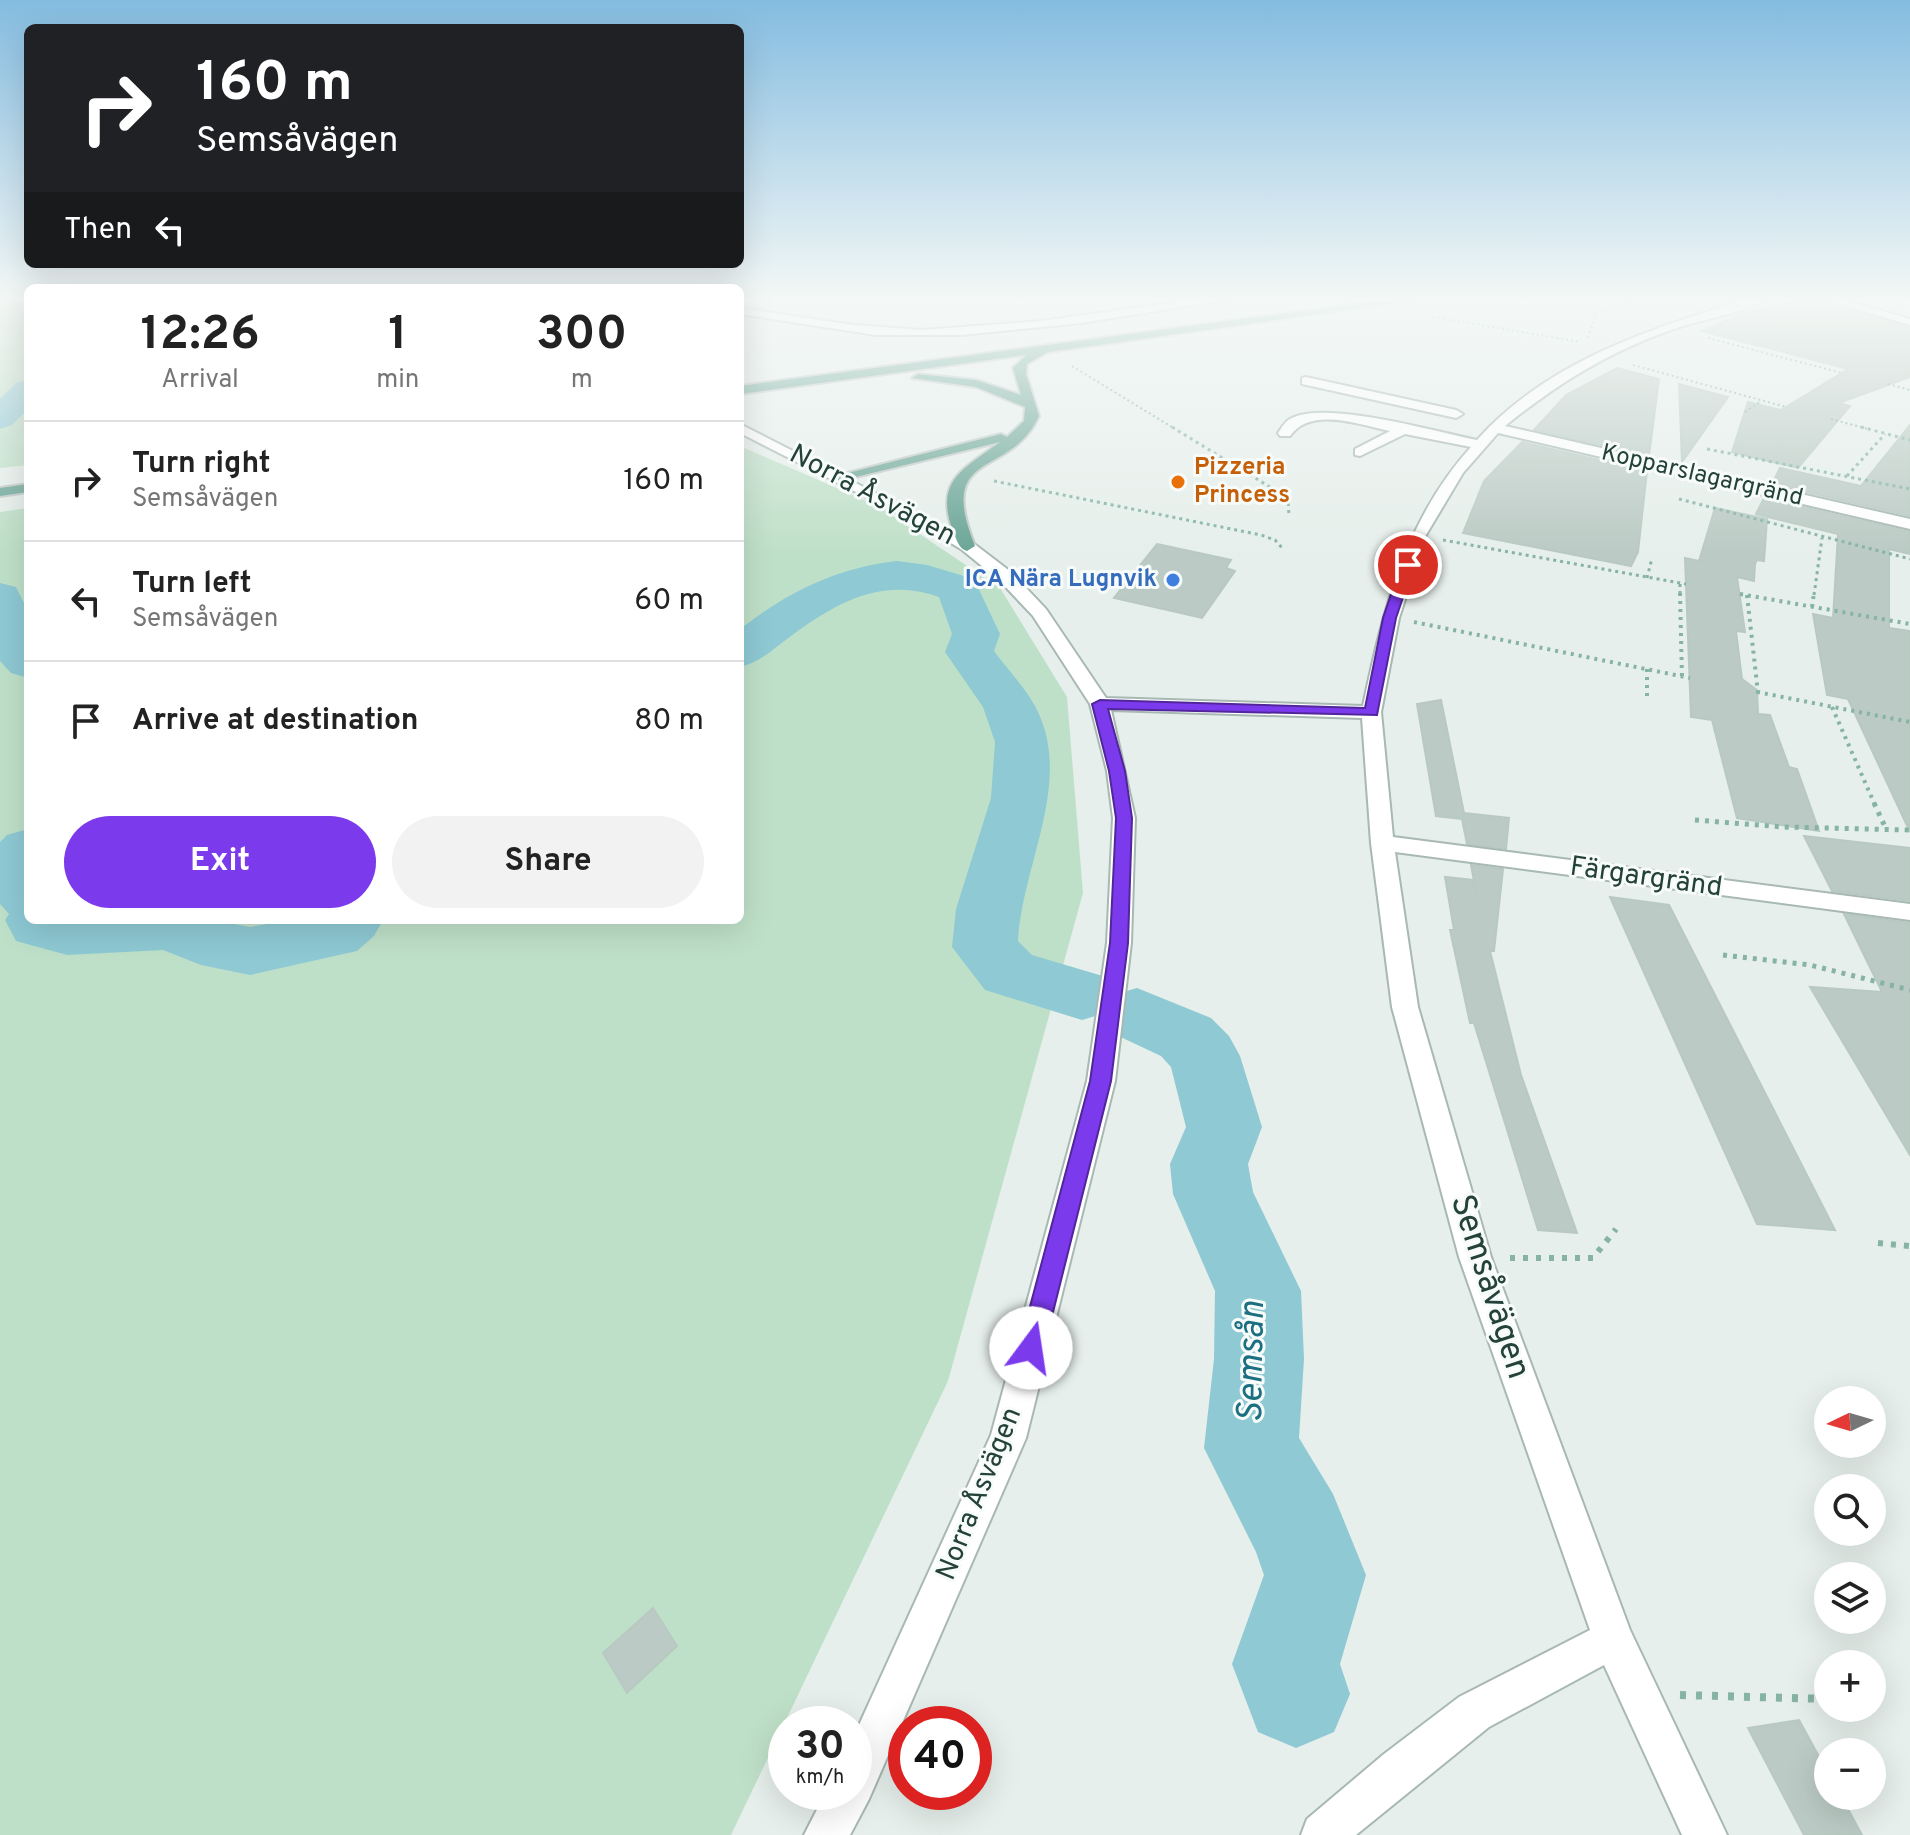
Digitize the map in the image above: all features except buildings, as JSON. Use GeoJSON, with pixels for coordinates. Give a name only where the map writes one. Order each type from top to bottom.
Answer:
{"type":"FeatureCollection","features":[{"type":"Feature","properties":{"kind":"main road"},"geometry":{"type":"LineString","coordinates":[[744,389],[797,383]]}},
{"type":"Feature","properties":{"kind":"main road"},"geometry":{"type":"LineString","coordinates":[[787,384],[833,383]]}},
{"type":"Feature","properties":{"kind":"main road"},"geometry":{"type":"LineString","coordinates":[[974,383],[996,387],[1031,405]]}},
{"type":"Feature","properties":{"kind":"main road"},"geometry":{"type":"LineString","coordinates":[[967,546],[951,501],[966,471],[1010,443],[1029,423],[1031,405],[1024,383]]}},
{"type":"Feature","properties":{"kind":"main road"},"geometry":{"type":"LineString","coordinates":[[839,477],[970,447],[1022,430]]}},
{"type":"Feature","properties":{"kind":"main road"},"geometry":{"type":"LineString","coordinates":[[855,484],[897,480],[991,454]]}},
{"type":"Feature","properties":{"kind":"main road"},"geometry":{"type":"LineString","coordinates":[[0,492],[24,489]]}},
{"type":"Feature","properties":{"kind":"street"},"geometry":{"type":"LineString","coordinates":[[1313,383],[1456,414]]}},
{"type":"Feature","properties":{"kind":"street","name":"Semsåvägen"},"geometry":{"type":"LineString","coordinates":[[1552,383],[1487,437],[1457,471],[1418,535],[1390,618],[1371,712],[1382,843],[1405,1007],[1475,1257],[1613,1639],[1705,1835]]}},
{"type":"Feature","properties":{"kind":"street"},"geometry":{"type":"LineString","coordinates":[[1360,452],[1407,430],[1420,406]]}},
{"type":"Feature","properties":{"kind":"street","name":"Kopparslagargränd"},"geometry":{"type":"LineString","coordinates":[[1285,433],[1293,422],[1328,416],[1407,430],[1487,437],[1910,524]]}},
{"type":"Feature","properties":{"kind":"street","name":"Norra Åsvägen"},"geometry":{"type":"LineString","coordinates":[[744,430],[855,484],[967,546],[1005,576],[1040,613],[1100,704],[1117,771],[1124,818],[1119,943],[1101,1081],[1008,1438],[872,1744]]}},
{"type":"Feature","properties":{"kind":"street"},"geometry":{"type":"LineString","coordinates":[[1100,704],[1371,712]]}},
{"type":"Feature","properties":{"kind":"street","name":"Färgargränd"},"geometry":{"type":"LineString","coordinates":[[1382,843],[1910,912]]}},
{"type":"Feature","properties":{"kind":"street"},"geometry":{"type":"LineString","coordinates":[[1323,1835],[1399,1769],[1474,1712],[1563,1662],[1613,1639]]}},
{"type":"Feature","properties":{"kind":"street"},"geometry":{"type":"LineString","coordinates":[[826,1835],[840,1810]]}},
{"type":"Feature","properties":{"kind":"path"},"geometry":{"type":"LineString","coordinates":[[1099,383],[1283,495],[1288,501],[1289,516]]}},
{"type":"Feature","properties":{"kind":"path"},"geometry":{"type":"LineString","coordinates":[[1705,383],[1786,407]]}},
{"type":"Feature","properties":{"kind":"path"},"geometry":{"type":"LineString","coordinates":[[1888,384],[1910,390]]}},
{"type":"Feature","properties":{"kind":"path"},"geometry":{"type":"LineString","coordinates":[[1745,412],[1762,400]]}},
{"type":"Feature","properties":{"kind":"path"},"geometry":{"type":"LineString","coordinates":[[1831,419],[1910,440]]}},
{"type":"Feature","properties":{"kind":"path"},"geometry":{"type":"LineString","coordinates":[[1847,476],[1885,434]]}},
{"type":"Feature","properties":{"kind":"path"},"geometry":{"type":"LineString","coordinates":[[1707,449],[1910,489]]}},
{"type":"Feature","properties":{"kind":"path"},"geometry":{"type":"LineString","coordinates":[[990,481],[1261,535],[1275,540],[1283,549]]}},
{"type":"Feature","properties":{"kind":"path"},"geometry":{"type":"LineString","coordinates":[[1679,499],[1910,559]]}},
{"type":"Feature","properties":{"kind":"path"},"geometry":{"type":"LineString","coordinates":[[1418,535],[1686,584]]}},
{"type":"Feature","properties":{"kind":"path"},"geometry":{"type":"LineString","coordinates":[[1812,607],[1822,538]]}},
{"type":"Feature","properties":{"kind":"path"},"geometry":{"type":"LineString","coordinates":[[1647,578],[1652,558]]}},
{"type":"Feature","properties":{"kind":"path"},"geometry":{"type":"LineString","coordinates":[[1680,584],[1682,677]]}},
{"type":"Feature","properties":{"kind":"path"},"geometry":{"type":"LineString","coordinates":[[1740,594],[1910,624]]}},
{"type":"Feature","properties":{"kind":"path"},"geometry":{"type":"LineString","coordinates":[[1747,595],[1758,692],[1910,722]]}},
{"type":"Feature","properties":{"kind":"path"},"geometry":{"type":"LineString","coordinates":[[1390,618],[1690,678]]}},
{"type":"Feature","properties":{"kind":"path"},"geometry":{"type":"LineString","coordinates":[[1647,669],[1647,697]]}},
{"type":"Feature","properties":{"kind":"path"},"geometry":{"type":"LineString","coordinates":[[1831,706],[1886,829]]}},
{"type":"Feature","properties":{"kind":"path"},"geometry":{"type":"LineString","coordinates":[[1695,820],[1783,827],[1910,830]]}},
{"type":"Feature","properties":{"kind":"path"},"geometry":{"type":"LineString","coordinates":[[1723,955],[1810,965],[1910,990]]}},
{"type":"Feature","properties":{"kind":"path"},"geometry":{"type":"LineString","coordinates":[[1475,1257],[1593,1258],[1616,1229]]}},
{"type":"Feature","properties":{"kind":"path"},"geometry":{"type":"LineString","coordinates":[[1878,1243],[1910,1246]]}},
{"type":"Feature","properties":{"kind":"path"},"geometry":{"type":"LineString","coordinates":[[1639,1694],[1814,1699]]}},
{"type":"Feature","properties":{"kind":"green space"},"geometry":{"type":"Polygon","coordinates":[[[0,383],[24,383],[24,465],[0,468],[0,383]]]}},
{"type":"Feature","properties":{"kind":"green space"},"geometry":{"type":"Polygon","coordinates":[[[744,448],[878,506],[1000,588],[1067,697],[1083,893],[948,1381],[793,1706],[768,1706],[768,1758],[731,1835],[0,1835],[0,512],[24,509],[24,924],[744,924],[744,448]]]}},
{"type":"Feature","properties":{"kind":"waterway"},"geometry":{"type":"LineString","coordinates":[[0,418],[24,394]]}},
{"type":"Feature","properties":{"kind":"waterway","name":"Semsån"},"geometry":{"type":"LineString","coordinates":[[744,649],[815,599],[868,577],[897,574],[927,578],[958,589],[976,634],[969,652],[1009,706],[1022,742],[1020,798],[988,909],[985,947],[1009,973],[1082,995]]}},
{"type":"Feature","properties":{"kind":"waterway","name":"Semsån"},"geometry":{"type":"LineString","coordinates":[[0,597],[19,653],[24,659]]}},
{"type":"Feature","properties":{"kind":"waterway","name":"Semsån"},"geometry":{"type":"LineString","coordinates":[[24,853],[15,863],[24,887]]}},
{"type":"Feature","properties":{"kind":"waterway","name":"Semsån"},"geometry":{"type":"LineString","coordinates":[[39,924],[67,932],[173,927],[201,942],[250,951],[334,935],[346,924]]}},
{"type":"Feature","properties":{"kind":"waterway","name":"Semsån"},"geometry":{"type":"LineString","coordinates":[[1137,1014],[1186,1037],[1204,1056],[1224,1127],[1209,1164],[1213,1194],[1258,1291],[1259,1359],[1251,1448],[1298,1529],[1315,1575],[1286,1664],[1296,1694]]}},
{"type":"Feature","properties":{"kind":"place","name":"Pizzeria Princess"},"geometry":{"type":"Point","coordinates":[1178,482]}},
{"type":"Feature","properties":{"kind":"place","name":"ICA Nära Lugnvik"},"geometry":{"type":"Point","coordinates":[1173,580]}},
{"type":"Feature","properties":{"kind":"route"},"geometry":{"type":"LineString","coordinates":[[1031,1348],[1101,1081],[1119,943],[1124,818],[1117,771],[1100,704],[1371,712],[1390,618],[1408,565]]}}]}
